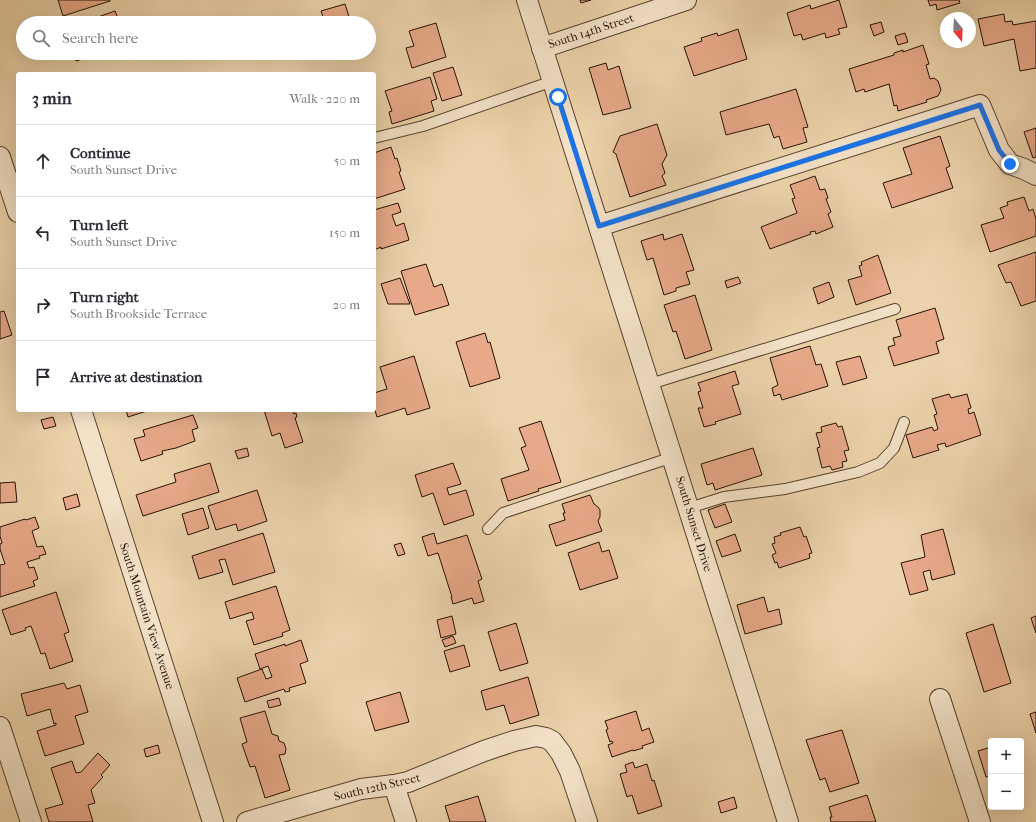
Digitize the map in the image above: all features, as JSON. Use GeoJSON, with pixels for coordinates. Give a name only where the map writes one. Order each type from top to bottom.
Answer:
{"type":"FeatureCollection","features":[{"type":"Feature","properties":{"kind":"street","name":"South Sunset Drive"},"geometry":{"type":"LineString","coordinates":[[527,0],[788,822]]}},
{"type":"Feature","properties":{"kind":"street","name":"South 14th Street"},"geometry":{"type":"LineString","coordinates":[[542,48],[686,0]]}},
{"type":"Feature","properties":{"kind":"street"},"geometry":{"type":"LineString","coordinates":[[599,226],[980,105],[999,150],[1010,164],[1036,175]]}},
{"type":"Feature","properties":{"kind":"street"},"geometry":{"type":"LineString","coordinates":[[0,156],[16,206]]}},
{"type":"Feature","properties":{"kind":"street","name":"South Mountain View Avenue"},"geometry":{"type":"LineString","coordinates":[[82,412],[213,822]]}},
{"type":"Feature","properties":{"kind":"street"},"geometry":{"type":"LineString","coordinates":[[940,699],[980,822]]}},
{"type":"Feature","properties":{"kind":"street"},"geometry":{"type":"LineString","coordinates":[[0,727],[31,822]]}},
{"type":"Feature","properties":{"kind":"street","name":"South 12th Street"},"geometry":{"type":"LineString","coordinates":[[247,822],[361,789],[394,785],[424,776],[514,741],[536,736],[552,740],[561,752],[570,771],[587,822]]}},
{"type":"Feature","properties":{"kind":"street"},"geometry":{"type":"LineString","coordinates":[[394,785],[406,822]]}},
{"type":"Feature","properties":{"kind":"lane"},"geometry":{"type":"LineString","coordinates":[[376,138],[423,126],[553,81]]}},
{"type":"Feature","properties":{"kind":"lane"},"geometry":{"type":"LineString","coordinates":[[650,384],[895,309]]}},
{"type":"Feature","properties":{"kind":"lane"},"geometry":{"type":"LineString","coordinates":[[689,508],[724,497],[785,489],[858,472],[880,463],[894,448],[904,422]]}},
{"type":"Feature","properties":{"kind":"lane"},"geometry":{"type":"LineString","coordinates":[[488,529],[503,513],[673,457]]}},
{"type":"Feature","properties":{"kind":"building"},"geometry":{"type":"Polygon","coordinates":[[[58,0],[110,0],[110,1],[63,16],[58,0]]]}},
{"type":"Feature","properties":{"kind":"building"},"geometry":{"type":"Polygon","coordinates":[[[580,0],[591,0],[581,3],[580,0]]]}},
{"type":"Feature","properties":{"kind":"building"},"geometry":{"type":"Polygon","coordinates":[[[839,0],[847,27],[838,29],[840,34],[826,38],[825,33],[803,40],[801,34],[794,36],[787,13],[810,5],[811,9],[839,0]]]}},
{"type":"Feature","properties":{"kind":"building"},"geometry":{"type":"Polygon","coordinates":[[[928,0],[959,0],[960,3],[937,10],[936,4],[930,6],[928,0]]]}},
{"type":"Feature","properties":{"kind":"building"},"geometry":{"type":"Polygon","coordinates":[[[345,4],[349,16],[323,16],[321,11],[345,4]]]}},
{"type":"Feature","properties":{"kind":"building"},"geometry":{"type":"Polygon","coordinates":[[[115,11],[117,16],[101,16],[115,11]]]}},
{"type":"Feature","properties":{"kind":"building"},"geometry":{"type":"Polygon","coordinates":[[[1004,14],[1005,22],[1012,21],[1013,25],[1036,21],[1036,68],[1020,71],[1014,39],[984,46],[978,19],[1004,14]]]}},
{"type":"Feature","properties":{"kind":"building"},"geometry":{"type":"Polygon","coordinates":[[[881,22],[884,32],[874,36],[870,25],[881,22]]]}},
{"type":"Feature","properties":{"kind":"building"},"geometry":{"type":"Polygon","coordinates":[[[436,23],[446,57],[412,68],[406,48],[414,46],[409,31],[436,23]]]}},
{"type":"Feature","properties":{"kind":"building"},"geometry":{"type":"Polygon","coordinates":[[[738,29],[747,59],[694,76],[684,47],[702,41],[701,38],[717,33],[718,36],[738,29]]]}},
{"type":"Feature","properties":{"kind":"building"},"geometry":{"type":"Polygon","coordinates":[[[905,33],[908,42],[898,45],[895,36],[905,33]]]}},
{"type":"Feature","properties":{"kind":"building"},"geometry":{"type":"Polygon","coordinates":[[[923,45],[929,64],[926,65],[930,79],[934,78],[938,81],[941,90],[938,96],[926,100],[927,102],[898,111],[897,105],[894,106],[889,84],[865,92],[864,89],[856,92],[849,69],[894,55],[894,53],[903,50],[903,52],[923,45]]]}},
{"type":"Feature","properties":{"kind":"building"},"geometry":{"type":"Polygon","coordinates":[[[606,63],[608,70],[619,66],[631,108],[603,115],[589,68],[606,63]]]}},
{"type":"Feature","properties":{"kind":"building"},"geometry":{"type":"Polygon","coordinates":[[[453,67],[462,95],[442,101],[433,73],[453,67]]]}},
{"type":"Feature","properties":{"kind":"building"},"geometry":{"type":"Polygon","coordinates":[[[430,77],[437,99],[431,101],[434,111],[392,124],[389,112],[392,111],[385,91],[430,77]]]}},
{"type":"Feature","properties":{"kind":"building"},"geometry":{"type":"Polygon","coordinates":[[[796,89],[808,127],[803,128],[807,142],[783,149],[779,136],[774,138],[769,124],[726,135],[720,112],[796,89]]]}},
{"type":"Feature","properties":{"kind":"building"},"geometry":{"type":"Polygon","coordinates":[[[657,124],[667,155],[662,164],[665,173],[662,176],[666,185],[630,197],[616,154],[613,152],[620,136],[657,124]]]}},
{"type":"Feature","properties":{"kind":"building"},"geometry":{"type":"Polygon","coordinates":[[[1036,128],[1036,157],[1033,158],[1024,132],[1036,128]]]}},
{"type":"Feature","properties":{"kind":"building"},"geometry":{"type":"Polygon","coordinates":[[[940,136],[950,166],[946,168],[953,188],[892,208],[883,183],[912,174],[903,148],[940,136]]]}},
{"type":"Feature","properties":{"kind":"building"},"geometry":{"type":"Polygon","coordinates":[[[391,147],[395,159],[397,158],[401,171],[399,172],[405,189],[376,198],[376,152],[391,147]]]}},
{"type":"Feature","properties":{"kind":"building"},"geometry":{"type":"Polygon","coordinates":[[[815,176],[820,190],[825,189],[828,198],[826,199],[831,212],[828,214],[833,227],[816,234],[815,231],[810,232],[811,234],[770,249],[761,227],[797,213],[792,199],[795,198],[790,185],[815,176]]]}},
{"type":"Feature","properties":{"kind":"building"},"geometry":{"type":"Polygon","coordinates":[[[1024,197],[1029,211],[1033,209],[1036,219],[1036,236],[990,252],[981,225],[1004,218],[1000,208],[1008,205],[1007,202],[1024,197]]]}},
{"type":"Feature","properties":{"kind":"building"},"geometry":{"type":"Polygon","coordinates":[[[398,203],[401,212],[392,215],[396,226],[404,223],[409,240],[376,249],[376,209],[398,203]]]}},
{"type":"Feature","properties":{"kind":"building"},"geometry":{"type":"Polygon","coordinates":[[[663,234],[664,240],[682,234],[694,270],[686,272],[690,284],[676,288],[676,291],[664,295],[653,258],[647,260],[641,241],[663,234]]]}},
{"type":"Feature","properties":{"kind":"building"},"geometry":{"type":"Polygon","coordinates":[[[1036,252],[1036,301],[1021,306],[1011,282],[1006,283],[998,265],[1036,252]]]}},
{"type":"Feature","properties":{"kind":"building"},"geometry":{"type":"Polygon","coordinates":[[[878,255],[891,293],[856,305],[848,280],[862,276],[859,266],[862,265],[861,262],[878,255]]]}},
{"type":"Feature","properties":{"kind":"building"},"geometry":{"type":"Polygon","coordinates":[[[426,264],[434,287],[442,284],[449,305],[415,315],[401,271],[426,264]]]}},
{"type":"Feature","properties":{"kind":"building"},"geometry":{"type":"Polygon","coordinates":[[[738,277],[741,283],[727,288],[725,281],[738,277]]]}},
{"type":"Feature","properties":{"kind":"building"},"geometry":{"type":"Polygon","coordinates":[[[400,278],[410,304],[388,304],[381,284],[400,278]]]}},
{"type":"Feature","properties":{"kind":"building"},"geometry":{"type":"Polygon","coordinates":[[[829,282],[834,297],[818,304],[813,288],[829,282]]]}},
{"type":"Feature","properties":{"kind":"building"},"geometry":{"type":"Polygon","coordinates":[[[695,295],[712,350],[685,359],[676,331],[673,332],[664,305],[695,295]]]}},
{"type":"Feature","properties":{"kind":"building"},"geometry":{"type":"Polygon","coordinates":[[[935,308],[944,339],[936,342],[939,353],[894,366],[888,347],[895,345],[893,338],[901,336],[896,320],[935,308]]]}},
{"type":"Feature","properties":{"kind":"building"},"geometry":{"type":"Polygon","coordinates":[[[4,311],[12,335],[0,339],[0,312],[4,311]]]}},
{"type":"Feature","properties":{"kind":"building"},"geometry":{"type":"Polygon","coordinates":[[[485,333],[488,343],[490,342],[500,378],[470,387],[456,342],[485,333]]]}},
{"type":"Feature","properties":{"kind":"building"},"geometry":{"type":"Polygon","coordinates":[[[810,346],[816,365],[821,364],[828,386],[782,400],[780,394],[774,396],[772,388],[778,385],[770,358],[810,346]]]}},
{"type":"Feature","properties":{"kind":"building"},"geometry":{"type":"Polygon","coordinates":[[[414,356],[430,408],[407,415],[405,408],[377,417],[376,412],[376,392],[387,389],[380,367],[414,356]]]}},
{"type":"Feature","properties":{"kind":"building"},"geometry":{"type":"Polygon","coordinates":[[[860,356],[867,378],[843,385],[836,362],[860,356]]]}},
{"type":"Feature","properties":{"kind":"building"},"geometry":{"type":"Polygon","coordinates":[[[735,371],[739,384],[732,386],[741,414],[704,427],[698,408],[703,408],[698,392],[701,391],[698,383],[735,371]]]}},
{"type":"Feature","properties":{"kind":"building"},"geometry":{"type":"Polygon","coordinates":[[[949,394],[951,398],[967,394],[971,408],[968,409],[969,414],[974,412],[981,435],[946,447],[945,443],[937,445],[939,450],[913,458],[906,435],[932,427],[934,431],[938,429],[934,415],[937,414],[932,399],[949,394]]]}},
{"type":"Feature","properties":{"kind":"building"},"geometry":{"type":"Polygon","coordinates":[[[127,412],[144,412],[128,417],[127,412]]]}},
{"type":"Feature","properties":{"kind":"building"},"geometry":{"type":"Polygon","coordinates":[[[265,412],[296,413],[297,417],[295,418],[303,442],[285,448],[280,433],[272,436],[265,412]]]}},
{"type":"Feature","properties":{"kind":"building"},"geometry":{"type":"Polygon","coordinates":[[[193,415],[198,428],[192,430],[195,441],[162,451],[163,454],[141,461],[134,439],[145,436],[143,430],[193,415]]]}},
{"type":"Feature","properties":{"kind":"building"},"geometry":{"type":"Polygon","coordinates":[[[53,417],[56,426],[44,429],[41,420],[53,417]]]}},
{"type":"Feature","properties":{"kind":"building"},"geometry":{"type":"Polygon","coordinates":[[[541,421],[561,482],[508,501],[501,479],[529,470],[521,448],[526,446],[519,428],[541,421]]]}},
{"type":"Feature","properties":{"kind":"building"},"geometry":{"type":"Polygon","coordinates":[[[836,423],[838,427],[842,426],[849,450],[844,451],[847,461],[842,462],[843,467],[832,470],[830,466],[822,468],[817,448],[820,447],[816,433],[822,432],[821,427],[836,423]]]}},
{"type":"Feature","properties":{"kind":"building"},"geometry":{"type":"Polygon","coordinates":[[[247,448],[249,456],[238,459],[235,451],[247,448]]]}},
{"type":"Feature","properties":{"kind":"building"},"geometry":{"type":"Polygon","coordinates":[[[753,448],[762,475],[715,490],[713,483],[707,485],[701,464],[753,448]]]}},
{"type":"Feature","properties":{"kind":"building"},"geometry":{"type":"Polygon","coordinates":[[[210,463],[219,492],[143,516],[136,495],[176,482],[174,474],[210,463]]]}},
{"type":"Feature","properties":{"kind":"building"},"geometry":{"type":"Polygon","coordinates":[[[453,463],[461,484],[447,488],[449,495],[466,490],[474,515],[444,525],[433,493],[422,497],[415,475],[453,463]]]}},
{"type":"Feature","properties":{"kind":"building"},"geometry":{"type":"Polygon","coordinates":[[[15,482],[17,502],[0,503],[0,483],[15,482]]]}},
{"type":"Feature","properties":{"kind":"building"},"geometry":{"type":"Polygon","coordinates":[[[257,490],[267,521],[238,531],[236,524],[216,530],[208,506],[257,490]]]}},
{"type":"Feature","properties":{"kind":"building"},"geometry":{"type":"Polygon","coordinates":[[[77,494],[80,506],[66,510],[63,498],[77,494]]]}},
{"type":"Feature","properties":{"kind":"building"},"geometry":{"type":"Polygon","coordinates":[[[590,495],[594,504],[600,510],[600,517],[598,521],[602,531],[556,546],[549,525],[565,520],[563,513],[565,513],[562,504],[590,495]]]}},
{"type":"Feature","properties":{"kind":"building"},"geometry":{"type":"Polygon","coordinates":[[[725,504],[732,522],[715,528],[708,510],[725,504]]]}},
{"type":"Feature","properties":{"kind":"building"},"geometry":{"type":"Polygon","coordinates":[[[203,508],[209,528],[188,535],[182,514],[203,508]]]}},
{"type":"Feature","properties":{"kind":"building"},"geometry":{"type":"Polygon","coordinates":[[[35,517],[39,528],[32,531],[37,547],[43,546],[46,554],[39,556],[40,558],[27,562],[29,568],[34,567],[38,579],[33,581],[35,586],[0,597],[0,565],[5,564],[0,549],[0,544],[2,543],[0,527],[35,517]]]}},
{"type":"Feature","properties":{"kind":"building"},"geometry":{"type":"Polygon","coordinates":[[[800,527],[804,537],[806,536],[812,553],[809,554],[810,558],[779,568],[772,555],[776,553],[772,544],[775,543],[774,537],[781,535],[780,533],[800,527]]]}},
{"type":"Feature","properties":{"kind":"building"},"geometry":{"type":"Polygon","coordinates":[[[943,529],[955,574],[932,580],[930,570],[923,572],[928,590],[910,595],[901,563],[925,557],[921,535],[943,529]]]}},
{"type":"Feature","properties":{"kind":"building"},"geometry":{"type":"Polygon","coordinates":[[[263,533],[275,572],[233,585],[225,559],[219,560],[223,572],[199,579],[192,556],[263,533]]]}},
{"type":"Feature","properties":{"kind":"building"},"geometry":{"type":"Polygon","coordinates":[[[434,533],[437,544],[467,535],[482,579],[478,581],[484,601],[474,604],[472,598],[453,604],[438,553],[428,556],[422,537],[434,533]]]}},
{"type":"Feature","properties":{"kind":"building"},"geometry":{"type":"Polygon","coordinates":[[[735,534],[741,551],[722,557],[716,541],[735,534]]]}},
{"type":"Feature","properties":{"kind":"building"},"geometry":{"type":"Polygon","coordinates":[[[599,542],[602,552],[609,550],[618,578],[580,590],[568,553],[599,542]]]}},
{"type":"Feature","properties":{"kind":"building"},"geometry":{"type":"Polygon","coordinates":[[[401,543],[405,554],[398,556],[394,545],[401,543]]]}},
{"type":"Feature","properties":{"kind":"building"},"geometry":{"type":"Polygon","coordinates":[[[276,586],[290,630],[282,633],[283,636],[254,645],[246,621],[254,619],[252,612],[230,619],[225,602],[276,586]]]}},
{"type":"Feature","properties":{"kind":"building"},"geometry":{"type":"Polygon","coordinates":[[[56,592],[69,632],[64,634],[73,661],[50,669],[45,653],[41,654],[31,626],[25,628],[26,630],[11,635],[2,610],[56,592]]]}},
{"type":"Feature","properties":{"kind":"building"},"geometry":{"type":"Polygon","coordinates":[[[764,597],[768,612],[779,609],[782,624],[745,634],[737,605],[764,597]]]}},
{"type":"Feature","properties":{"kind":"building"},"geometry":{"type":"Polygon","coordinates":[[[452,616],[456,634],[441,638],[437,620],[452,616]]]}},
{"type":"Feature","properties":{"kind":"building"},"geometry":{"type":"Polygon","coordinates":[[[1036,616],[1036,633],[1031,618],[1036,616]]]}},
{"type":"Feature","properties":{"kind":"building"},"geometry":{"type":"Polygon","coordinates":[[[516,623],[528,663],[500,671],[488,632],[516,623]]]}},
{"type":"Feature","properties":{"kind":"building"},"geometry":{"type":"Polygon","coordinates":[[[993,624],[1011,683],[984,692],[966,633],[993,624]]]}},
{"type":"Feature","properties":{"kind":"building"},"geometry":{"type":"Polygon","coordinates":[[[453,636],[456,643],[445,647],[442,640],[453,636]]]}},
{"type":"Feature","properties":{"kind":"building"},"geometry":{"type":"Polygon","coordinates":[[[301,640],[308,661],[300,664],[306,683],[289,688],[290,691],[285,692],[284,689],[245,702],[237,678],[262,669],[266,679],[272,677],[268,666],[260,669],[255,654],[301,640]]]}},
{"type":"Feature","properties":{"kind":"building"},"geometry":{"type":"Polygon","coordinates":[[[464,645],[470,666],[450,672],[444,651],[464,645]]]}},
{"type":"Feature","properties":{"kind":"building"},"geometry":{"type":"Polygon","coordinates":[[[528,677],[539,715],[510,724],[504,705],[486,710],[481,691],[528,677]]]}},
{"type":"Feature","properties":{"kind":"building"},"geometry":{"type":"Polygon","coordinates":[[[64,683],[67,689],[80,685],[88,712],[75,716],[84,744],[45,756],[37,731],[56,725],[56,723],[54,724],[50,709],[27,716],[21,694],[64,683]]]}},
{"type":"Feature","properties":{"kind":"building"},"geometry":{"type":"Polygon","coordinates":[[[400,692],[409,722],[375,731],[366,702],[400,692]]]}},
{"type":"Feature","properties":{"kind":"building"},"geometry":{"type":"Polygon","coordinates":[[[279,698],[281,705],[269,708],[267,701],[279,698]]]}},
{"type":"Feature","properties":{"kind":"building"},"geometry":{"type":"Polygon","coordinates":[[[265,711],[272,734],[278,736],[279,741],[284,743],[286,749],[285,754],[279,755],[290,790],[265,798],[255,766],[250,767],[242,744],[247,742],[240,718],[265,711]]]}},
{"type":"Feature","properties":{"kind":"building"},"geometry":{"type":"Polygon","coordinates":[[[636,711],[642,731],[649,728],[654,742],[642,746],[643,748],[612,757],[608,745],[613,743],[612,741],[610,742],[605,721],[636,711]]]}},
{"type":"Feature","properties":{"kind":"building"},"geometry":{"type":"Polygon","coordinates":[[[1036,712],[1036,733],[1030,714],[1036,712]]]}},
{"type":"Feature","properties":{"kind":"building"},"geometry":{"type":"Polygon","coordinates":[[[842,730],[859,783],[830,792],[825,778],[820,780],[806,740],[842,730]]]}},
{"type":"Feature","properties":{"kind":"building"},"geometry":{"type":"Polygon","coordinates":[[[158,745],[160,753],[146,757],[144,749],[158,745]]]}},
{"type":"Feature","properties":{"kind":"building"},"geometry":{"type":"Polygon","coordinates":[[[988,748],[988,776],[986,777],[978,751],[988,748]]]}},
{"type":"Feature","properties":{"kind":"building"},"geometry":{"type":"Polygon","coordinates":[[[98,753],[110,765],[101,775],[103,777],[91,790],[95,803],[88,805],[93,822],[49,822],[45,809],[63,804],[51,768],[72,761],[76,773],[81,772],[98,753]]]}},
{"type":"Feature","properties":{"kind":"building"},"geometry":{"type":"Polygon","coordinates":[[[633,762],[635,768],[647,764],[652,781],[654,780],[662,806],[638,814],[632,795],[627,797],[620,774],[627,772],[625,765],[633,762]]]}},
{"type":"Feature","properties":{"kind":"building"},"geometry":{"type":"Polygon","coordinates":[[[867,795],[876,822],[831,822],[830,817],[832,817],[829,807],[867,795]]]}},
{"type":"Feature","properties":{"kind":"building"},"geometry":{"type":"Polygon","coordinates":[[[478,796],[486,822],[450,822],[445,806],[478,796]]]}},
{"type":"Feature","properties":{"kind":"building"},"geometry":{"type":"Polygon","coordinates":[[[734,797],[737,808],[721,813],[718,802],[734,797]]]}},
{"type":"Feature","properties":{"kind":"route"},"geometry":{"type":"LineString","coordinates":[[558,97],[599,226],[980,105],[999,150],[1010,164]]}}]}
